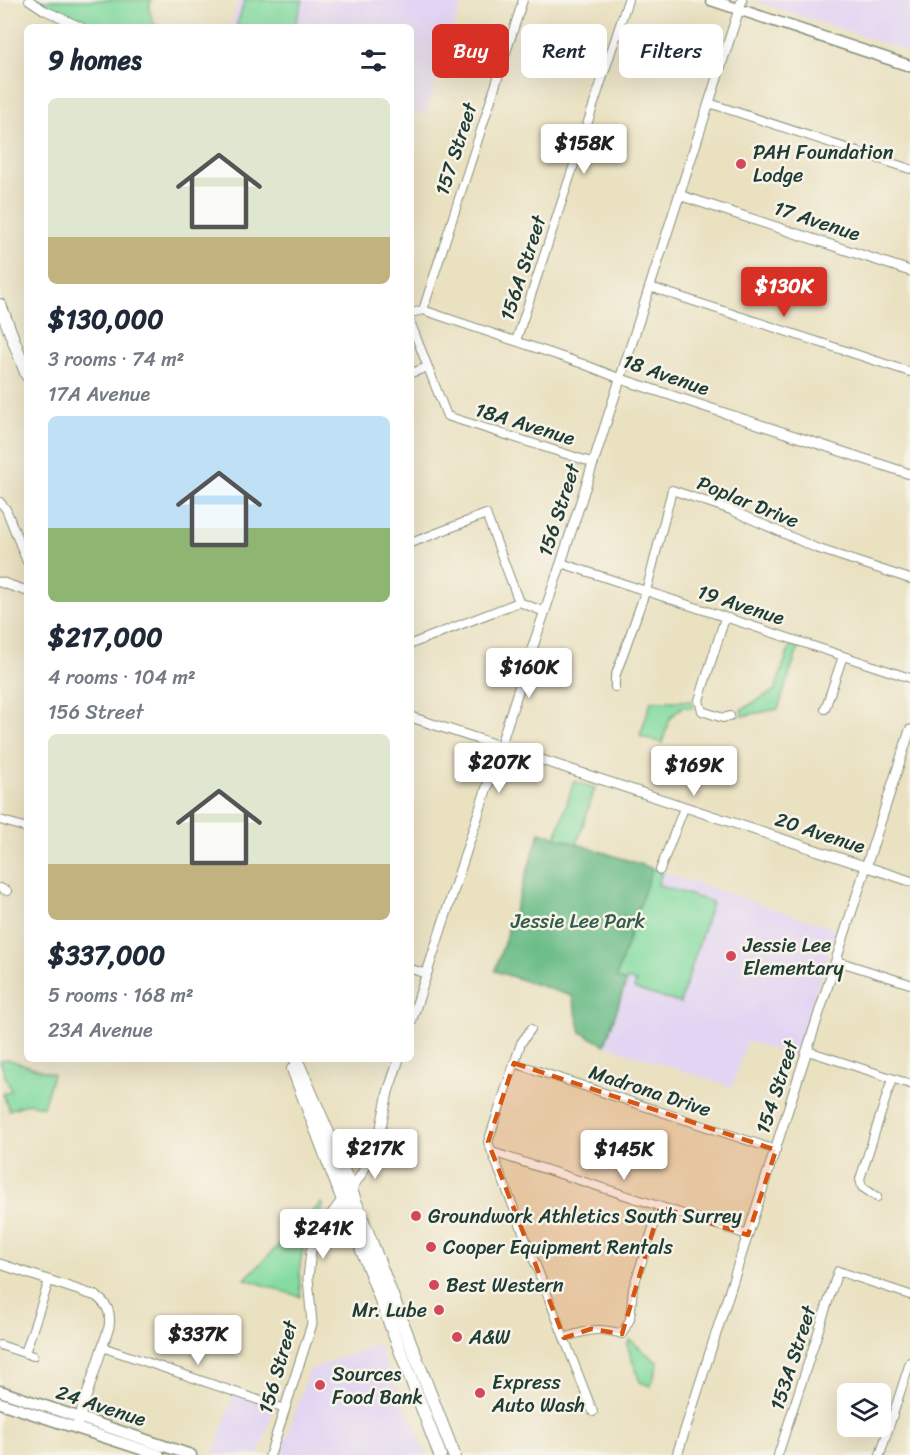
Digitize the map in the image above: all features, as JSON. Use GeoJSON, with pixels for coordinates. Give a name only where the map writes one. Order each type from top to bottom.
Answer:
{"type":"FeatureCollection","features":[{"type":"Feature","properties":{"kind":"main road"},"geometry":{"type":"LineString","coordinates":[[711,0],[741,5],[910,66]]}},
{"type":"Feature","properties":{"kind":"main road"},"geometry":{"type":"LineString","coordinates":[[0,305],[24,367]]}},
{"type":"Feature","properties":{"kind":"main road"},"geometry":{"type":"LineString","coordinates":[[290,1062],[411,1347],[454,1455]]}},
{"type":"Feature","properties":{"kind":"main road"},"geometry":{"type":"LineString","coordinates":[[297,1062],[335,1149],[356,1236],[440,1455]]}},
{"type":"Feature","properties":{"kind":"main road"},"geometry":{"type":"LineString","coordinates":[[335,1149],[344,1158],[354,1160],[373,1154]]}},
{"type":"Feature","properties":{"kind":"main road"},"geometry":{"type":"LineString","coordinates":[[316,1238],[326,1230],[340,1228],[356,1236]]}},
{"type":"Feature","properties":{"kind":"main road"},"geometry":{"type":"LineString","coordinates":[[386,1312],[394,1316],[403,1339],[411,1347]]}},
{"type":"Feature","properties":{"kind":"main road"},"geometry":{"type":"LineString","coordinates":[[413,1384],[426,1402],[436,1426],[443,1428]]}},
{"type":"Feature","properties":{"kind":"main road","name":"24 Avenue"},"geometry":{"type":"LineString","coordinates":[[0,1391],[17,1402],[159,1455]]}},
{"type":"Feature","properties":{"kind":"main road","name":"24 Avenue"},"geometry":{"type":"LineString","coordinates":[[0,1403],[17,1402]]}},
{"type":"Feature","properties":{"kind":"main road","name":"24 Avenue"},"geometry":{"type":"LineString","coordinates":[[77,1423],[191,1455]]}},
{"type":"Feature","properties":{"kind":"main road"},"geometry":{"type":"LineString","coordinates":[[142,1449],[151,1447],[181,1455]]}},
{"type":"Feature","properties":{"kind":"street"},"geometry":{"type":"LineString","coordinates":[[28,0],[74,24]]}},
{"type":"Feature","properties":{"kind":"street","name":"157 Street"},"geometry":{"type":"LineString","coordinates":[[423,310],[523,0]]}},
{"type":"Feature","properties":{"kind":"street","name":"156A Street"},"geometry":{"type":"LineString","coordinates":[[516,341],[628,0]]}},
{"type":"Feature","properties":{"kind":"street","name":"156 Street"},"geometry":{"type":"LineString","coordinates":[[414,1013],[741,5]]}},
{"type":"Feature","properties":{"kind":"street"},"geometry":{"type":"LineString","coordinates":[[709,103],[910,169]]}},
{"type":"Feature","properties":{"kind":"street","name":"17 Avenue"},"geometry":{"type":"LineString","coordinates":[[680,195],[910,271]]}},
{"type":"Feature","properties":{"kind":"street"},"geometry":{"type":"LineString","coordinates":[[650,287],[910,372]]}},
{"type":"Feature","properties":{"kind":"street","name":"18 Avenue"},"geometry":{"type":"LineString","coordinates":[[414,312],[423,310],[621,379],[910,474]]}},
{"type":"Feature","properties":{"kind":"street"},"geometry":{"type":"LineString","coordinates":[[414,332],[428,367],[414,372]]}},
{"type":"Feature","properties":{"kind":"street","name":"18A Avenue"},"geometry":{"type":"LineString","coordinates":[[428,367],[447,416],[594,463]]}},
{"type":"Feature","properties":{"kind":"street","name":"Poplar Drive"},"geometry":{"type":"LineString","coordinates":[[645,591],[672,490],[731,510],[816,548],[910,579]]}},
{"type":"Feature","properties":{"kind":"street"},"geometry":{"type":"LineString","coordinates":[[0,502],[6,509],[24,554]]}},
{"type":"Feature","properties":{"kind":"street"},"geometry":{"type":"LineString","coordinates":[[414,542],[486,514],[519,602]]}},
{"type":"Feature","properties":{"kind":"street","name":"19 Avenue"},"geometry":{"type":"LineString","coordinates":[[561,563],[910,678]]}},
{"type":"Feature","properties":{"kind":"street"},"geometry":{"type":"LineString","coordinates":[[0,582],[24,588]]}},
{"type":"Feature","properties":{"kind":"street"},"geometry":{"type":"LineString","coordinates":[[615,687],[615,677],[645,591]]}},
{"type":"Feature","properties":{"kind":"street"},"geometry":{"type":"LineString","coordinates":[[414,643],[519,602],[545,612]]}},
{"type":"Feature","properties":{"kind":"street"},"geometry":{"type":"LineString","coordinates":[[725,618],[699,700],[702,711],[723,718],[730,716]]}},
{"type":"Feature","properties":{"kind":"street"},"geometry":{"type":"LineString","coordinates":[[825,709],[843,656]]}},
{"type":"Feature","properties":{"kind":"street","name":"20 Avenue"},"geometry":{"type":"LineString","coordinates":[[414,719],[910,881]]}},
{"type":"Feature","properties":{"kind":"street","name":"154 Street"},"geometry":{"type":"LineString","coordinates":[[677,1455],[910,730]]}},
{"type":"Feature","properties":{"kind":"street"},"geometry":{"type":"LineString","coordinates":[[660,870],[684,808]]}},
{"type":"Feature","properties":{"kind":"street"},"geometry":{"type":"LineString","coordinates":[[0,820],[24,827]]}},
{"type":"Feature","properties":{"kind":"street"},"geometry":{"type":"LineString","coordinates":[[837,961],[910,984]]}},
{"type":"Feature","properties":{"kind":"street"},"geometry":{"type":"LineString","coordinates":[[414,970],[427,974]]}},
{"type":"Feature","properties":{"kind":"street"},"geometry":{"type":"LineString","coordinates":[[531,1029],[521,1043],[488,1142],[592,1412]]}},
{"type":"Feature","properties":{"kind":"street"},"geometry":{"type":"LineString","coordinates":[[808,1051],[910,1084]]}},
{"type":"Feature","properties":{"kind":"street","name":"156 Street"},"geometry":{"type":"LineString","coordinates":[[270,1455],[312,1324],[308,1278],[316,1238],[367,1168],[378,1142],[382,1113],[398,1062]]}},
{"type":"Feature","properties":{"kind":"street","name":"Madrona Drive"},"geometry":{"type":"LineString","coordinates":[[514,1063],[776,1150]]}},
{"type":"Feature","properties":{"kind":"street"},"geometry":{"type":"LineString","coordinates":[[877,1197],[862,1186],[860,1179],[892,1079]]}},
{"type":"Feature","properties":{"kind":"street"},"geometry":{"type":"LineString","coordinates":[[492,1152],[748,1235]]}},
{"type":"Feature","properties":{"kind":"street"},"geometry":{"type":"LineString","coordinates":[[564,1338],[591,1329],[609,1330],[622,1334],[630,1319],[633,1288],[660,1207]]}},
{"type":"Feature","properties":{"kind":"street"},"geometry":{"type":"LineString","coordinates":[[0,1264],[96,1296],[106,1304],[110,1315],[109,1327],[77,1423]]}},
{"type":"Feature","properties":{"kind":"street","name":"153A Street"},"geometry":{"type":"LineString","coordinates":[[778,1455],[838,1271],[910,1295]]}},
{"type":"Feature","properties":{"kind":"street"},"geometry":{"type":"LineString","coordinates":[[0,1345],[29,1354],[49,1281]]}},
{"type":"Feature","properties":{"kind":"street"},"geometry":{"type":"LineString","coordinates":[[102,1347],[285,1409]]}},
{"type":"Feature","properties":{"kind":"street"},"geometry":{"type":"LineString","coordinates":[[880,1455],[910,1362]]}},
{"type":"Feature","properties":{"kind":"highlighted area"},"geometry":{"type":"Polygon","coordinates":[[[514,1063],[776,1150],[748,1235],[660,1207],[622,1334],[591,1329],[564,1338],[488,1142],[514,1063]]]}},
{"type":"Feature","properties":{"kind":"shaded area"},"geometry":{"type":"Polygon","coordinates":[[[239,0],[463,0],[455,24],[432,24],[432,78],[437,78],[425,114],[414,110],[414,24],[231,24],[239,0]]]}},
{"type":"Feature","properties":{"kind":"shaded area"},"geometry":{"type":"Polygon","coordinates":[[[753,0],[910,0],[910,52],[753,0]]]}},
{"type":"Feature","properties":{"kind":"shaded area","name":"Jessie Lee Elementary"},"geometry":{"type":"Polygon","coordinates":[[[662,872],[836,929],[795,1056],[747,1041],[732,1087],[605,1045],[662,872]]]}},
{"type":"Feature","properties":{"kind":"shaded area"},"geometry":{"type":"Polygon","coordinates":[[[377,1344],[427,1455],[281,1455],[309,1370],[377,1344]]]}},
{"type":"Feature","properties":{"kind":"shaded area"},"geometry":{"type":"Polygon","coordinates":[[[234,1393],[274,1407],[259,1455],[214,1454],[234,1393]]]}},
{"type":"Feature","properties":{"kind":"green space"},"geometry":{"type":"Polygon","coordinates":[[[37,0],[151,0],[149,9],[154,24],[89,24],[37,0]]]}},
{"type":"Feature","properties":{"kind":"green space"},"geometry":{"type":"Polygon","coordinates":[[[245,0],[303,0],[295,24],[237,24],[245,0]]]}},
{"type":"Feature","properties":{"kind":"green space"},"geometry":{"type":"Polygon","coordinates":[[[791,643],[799,646],[778,709],[742,716],[741,710],[775,690],[791,643]]]}},
{"type":"Feature","properties":{"kind":"green space"},"geometry":{"type":"Polygon","coordinates":[[[651,701],[692,701],[693,708],[682,707],[670,718],[662,743],[640,736],[651,701]]]}},
{"type":"Feature","properties":{"kind":"green space","name":"Jessie Lee Park"},"geometry":{"type":"Polygon","coordinates":[[[574,781],[595,788],[577,844],[662,872],[658,885],[712,902],[680,1003],[634,989],[636,982],[627,979],[605,1045],[581,1032],[572,996],[495,971],[540,832],[556,837],[574,781]]]}},
{"type":"Feature","properties":{"kind":"green space","name":"Jessie Lee Park"},"geometry":{"type":"Polygon","coordinates":[[[540,832],[652,868],[616,978],[626,982],[605,1045],[581,1032],[572,996],[495,971],[540,832]]]}},
{"type":"Feature","properties":{"kind":"green space"},"geometry":{"type":"Polygon","coordinates":[[[7,1059],[53,1074],[43,1107],[29,1103],[9,1110],[3,1094],[11,1091],[0,1061],[7,1059]]]}},
{"type":"Feature","properties":{"kind":"green space"},"geometry":{"type":"Polygon","coordinates":[[[321,1203],[323,1207],[316,1217],[303,1250],[300,1273],[301,1297],[245,1279],[321,1203]]]}},
{"type":"Feature","properties":{"kind":"green space"},"geometry":{"type":"Polygon","coordinates":[[[630,1340],[658,1363],[651,1386],[640,1382],[627,1345],[630,1340]]]}},
{"type":"Feature","properties":{"kind":"place","name":"PAH Foundation Lodge"},"geometry":{"type":"Point","coordinates":[741,164]}},
{"type":"Feature","properties":{"kind":"place","name":"Jessie Lee Elementary"},"geometry":{"type":"Point","coordinates":[731,956]}},
{"type":"Feature","properties":{"kind":"place","name":"Groundwork Athletics South Surrey"},"geometry":{"type":"Point","coordinates":[416,1216]}},
{"type":"Feature","properties":{"kind":"place","name":"Cooper Equipment Rentals"},"geometry":{"type":"Point","coordinates":[431,1247]}},
{"type":"Feature","properties":{"kind":"place","name":"Best Western"},"geometry":{"type":"Point","coordinates":[434,1285]}},
{"type":"Feature","properties":{"kind":"place","name":"Mr. Lube"},"geometry":{"type":"Point","coordinates":[439,1310]}},
{"type":"Feature","properties":{"kind":"place","name":"A&W"},"geometry":{"type":"Point","coordinates":[457,1337]}},
{"type":"Feature","properties":{"kind":"place","name":"Sources Food Bank"},"geometry":{"type":"Point","coordinates":[320,1385]}},
{"type":"Feature","properties":{"kind":"place","name":"Express Auto Wash"},"geometry":{"type":"Point","coordinates":[480,1393]}}]}
